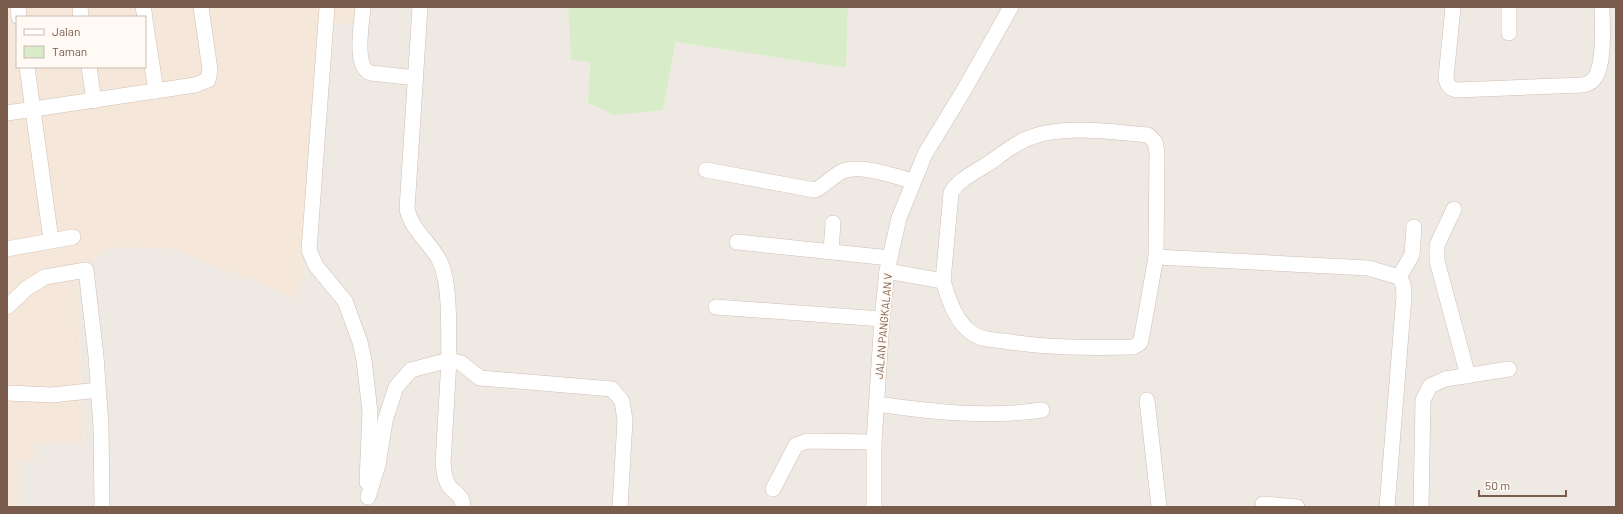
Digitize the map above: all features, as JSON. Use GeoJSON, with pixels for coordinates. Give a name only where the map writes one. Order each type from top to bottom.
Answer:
{"type":"FeatureCollection","features":[{"type":"Feature","properties":{"kind":"street"},"geometry":{"type":"LineString","coordinates":[[7,113],[195,85],[208,80],[210,70],[202,7]]}},
{"type":"Feature","properties":{"kind":"street"},"geometry":{"type":"LineString","coordinates":[[327,7],[310,250],[316,266],[345,301],[355,324],[364,360],[370,412],[369,502]]}},
{"type":"Feature","properties":{"kind":"street"},"geometry":{"type":"LineString","coordinates":[[363,7],[359,44],[364,70],[371,73],[416,78]]}},
{"type":"Feature","properties":{"kind":"street"},"geometry":{"type":"LineString","coordinates":[[420,7],[407,210],[410,221],[441,264],[447,290],[449,360],[443,463],[449,486],[460,495],[463,507]]}},
{"type":"Feature","properties":{"kind":"street","name":"JALAN PANGKALAN V"},"geometry":{"type":"LineString","coordinates":[[874,507],[874,442],[882,319],[889,264],[899,218],[913,181],[936,135],[964,90],[1011,7]]}},
{"type":"Feature","properties":{"kind":"street"},"geometry":{"type":"LineString","coordinates":[[1453,7],[1446,78],[1447,84],[1452,89],[1458,90],[1583,85],[1592,81],[1598,72],[1601,51],[1602,7]]}},
{"type":"Feature","properties":{"kind":"street"},"geometry":{"type":"LineString","coordinates":[[1509,7],[1509,33]]}},
{"type":"Feature","properties":{"kind":"street"},"geometry":{"type":"LineString","coordinates":[[146,25],[156,91]]}},
{"type":"Feature","properties":{"kind":"street"},"geometry":{"type":"LineString","coordinates":[[27,68],[51,240]]}},
{"type":"Feature","properties":{"kind":"street"},"geometry":{"type":"LineString","coordinates":[[89,68],[94,101]]}},
{"type":"Feature","properties":{"kind":"street"},"geometry":{"type":"LineString","coordinates":[[1055,132],[1111,132],[1148,135],[1155,142],[1157,158],[1156,257],[1140,343],[1133,347],[1080,348],[1031,345],[980,338],[963,326],[956,316],[943,281],[951,193],[955,186],[1022,141],[1055,132]]}},
{"type":"Feature","properties":{"kind":"street"},"geometry":{"type":"LineString","coordinates":[[706,170],[815,190],[825,186],[835,175],[856,167],[913,181]]}},
{"type":"Feature","properties":{"kind":"street"},"geometry":{"type":"LineString","coordinates":[[1454,209],[1437,245],[1437,261],[1468,376]]}},
{"type":"Feature","properties":{"kind":"street"},"geometry":{"type":"LineString","coordinates":[[831,251],[833,223]]}},
{"type":"Feature","properties":{"kind":"street"},"geometry":{"type":"LineString","coordinates":[[1399,277],[1412,255],[1414,227]]}},
{"type":"Feature","properties":{"kind":"street"},"geometry":{"type":"LineString","coordinates":[[7,249],[73,237]]}},
{"type":"Feature","properties":{"kind":"street"},"geometry":{"type":"LineString","coordinates":[[737,242],[831,251],[889,264],[943,281]]}},
{"type":"Feature","properties":{"kind":"street"},"geometry":{"type":"LineString","coordinates":[[1156,257],[1368,268],[1399,277],[1403,284],[1404,296],[1387,507]]}},
{"type":"Feature","properties":{"kind":"street"},"geometry":{"type":"LineString","coordinates":[[7,307],[27,288],[45,277],[86,270],[102,426],[102,507]]}},
{"type":"Feature","properties":{"kind":"street"},"geometry":{"type":"LineString","coordinates":[[716,307],[882,319]]}},
{"type":"Feature","properties":{"kind":"street"},"geometry":{"type":"LineString","coordinates":[[369,502],[378,465],[385,420],[396,387],[411,370],[449,360],[461,363],[480,378],[612,389],[622,402],[625,420],[620,507]]}},
{"type":"Feature","properties":{"kind":"street"},"geometry":{"type":"LineString","coordinates":[[1421,507],[1423,400],[1430,386],[1446,379],[1509,368]]}},
{"type":"Feature","properties":{"kind":"street"},"geometry":{"type":"LineString","coordinates":[[7,393],[52,395],[98,390]]}},
{"type":"Feature","properties":{"kind":"street"},"geometry":{"type":"LineString","coordinates":[[1147,400],[1159,507]]}},
{"type":"Feature","properties":{"kind":"street"},"geometry":{"type":"LineString","coordinates":[[877,404],[951,412],[997,414],[1042,410]]}},
{"type":"Feature","properties":{"kind":"street"},"geometry":{"type":"LineString","coordinates":[[772,489],[796,445],[807,441],[874,442]]}},
{"type":"Feature","properties":{"kind":"street"},"geometry":{"type":"LineString","coordinates":[[1263,504],[1297,507]]}},
{"type":"Feature","properties":{"kind":"shaded area"},"geometry":{"type":"Polygon","coordinates":[[[7,7],[369,7],[307,152],[300,300],[172,249],[110,247],[76,273],[85,443],[34,461],[20,462],[20,507],[7,507],[7,7]]]}},
{"type":"Feature","properties":{"kind":"shaded area"},"geometry":{"type":"Polygon","coordinates":[[[369,7],[568,7],[571,59],[590,61],[588,103],[663,110],[676,42],[846,68],[848,7],[1616,7],[1616,507],[20,507],[20,462],[34,461],[35,443],[85,443],[76,273],[110,247],[172,249],[300,300],[307,152],[320,28],[366,19],[369,7]]]}},
{"type":"Feature","properties":{"kind":"green space"},"geometry":{"type":"Polygon","coordinates":[[[568,7],[848,7],[846,68],[676,42],[663,110],[614,115],[588,103],[590,62],[571,60],[568,7]]]}}]}
